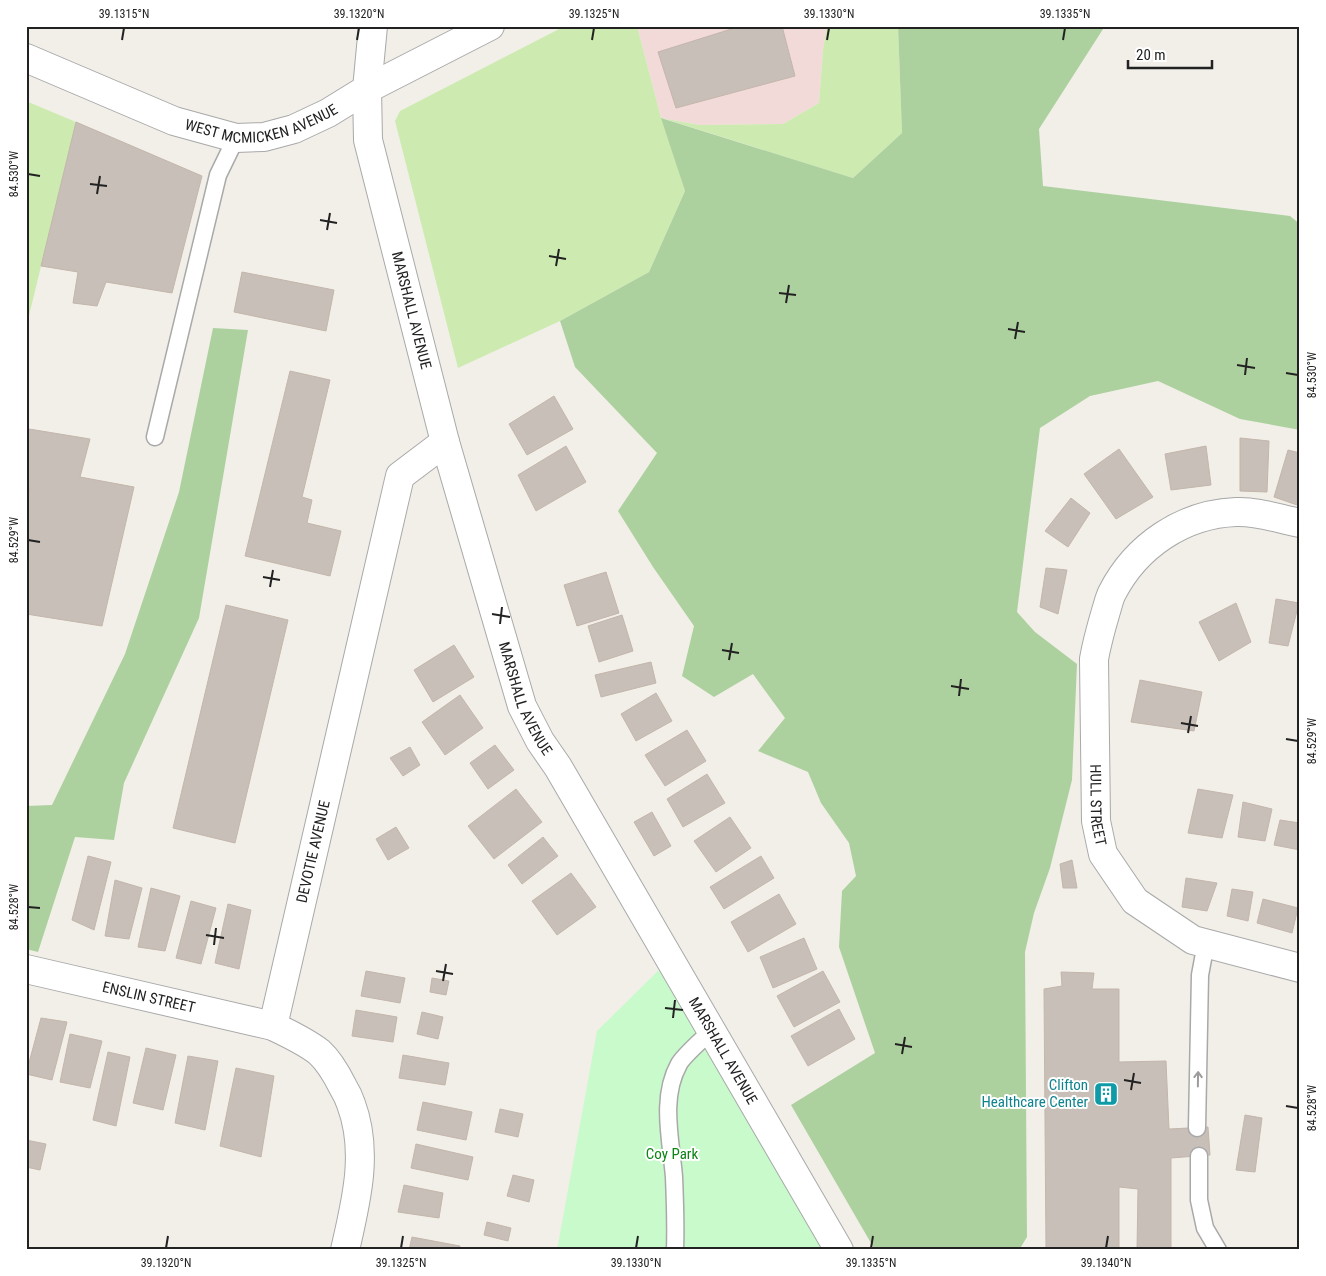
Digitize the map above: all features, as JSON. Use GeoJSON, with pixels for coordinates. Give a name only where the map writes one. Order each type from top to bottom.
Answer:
{"type":"FeatureCollection","features":[{"type":"Feature","properties":{"kind":"street","name":"MARSHALL AVENUE"},"geometry":{"type":"LineString","coordinates":[[373,26],[367,89],[368,140],[445,442],[522,706],[540,741],[558,767],[839,1250]]}},
{"type":"Feature","properties":{"kind":"street","name":"WEST MCMICKEN AVENUE"},"geometry":{"type":"LineString","coordinates":[[26,58],[174,121],[236,138],[264,137],[294,129],[328,113],[367,89],[490,26]]}},
{"type":"Feature","properties":{"kind":"street","name":"DEVOTIE AVENUE"},"geometry":{"type":"LineString","coordinates":[[273,1026],[400,476],[445,442]]}},
{"type":"Feature","properties":{"kind":"street","name":"HULL STREET"},"geometry":{"type":"LineString","coordinates":[[1300,523],[1263,514],[1237,512],[1210,515],[1186,523],[1162,535],[1142,552],[1124,572],[1111,595],[1097,638],[1094,659],[1096,821],[1103,854],[1135,901],[1200,942],[1300,968]]}},
{"type":"Feature","properties":{"kind":"street","name":"ENSLIN STREET"},"geometry":{"type":"LineString","coordinates":[[26,969],[273,1026]]}},
{"type":"Feature","properties":{"kind":"street"},"geometry":{"type":"LineString","coordinates":[[273,1026],[299,1038],[321,1053],[337,1075],[351,1104],[359,1131],[361,1160],[356,1203],[345,1250]]}},
{"type":"Feature","properties":{"kind":"lane"},"geometry":{"type":"LineString","coordinates":[[155,437],[218,175],[236,138]]}},
{"type":"Feature","properties":{"kind":"lane"},"geometry":{"type":"LineString","coordinates":[[1197,1128],[1200,942]]}},
{"type":"Feature","properties":{"kind":"lane"},"geometry":{"type":"LineString","coordinates":[[675,1250],[674,1177],[667,1116],[670,1087],[680,1062],[711,1031]]}},
{"type":"Feature","properties":{"kind":"lane"},"geometry":{"type":"LineString","coordinates":[[1199,1156],[1199,1200],[1205,1228],[1218,1250]]}},
{"type":"Feature","properties":{"kind":"shaded area"},"geometry":{"type":"Polygon","coordinates":[[[637,26],[827,26],[819,103],[783,124],[699,125],[661,118],[637,26]]]}},
{"type":"Feature","properties":{"kind":"green space"},"geometry":{"type":"Polygon","coordinates":[[[565,26],[637,26],[661,118],[685,191],[649,272],[560,321],[458,368],[395,121],[400,111],[565,26]]]}},
{"type":"Feature","properties":{"kind":"green space"},"geometry":{"type":"Polygon","coordinates":[[[827,26],[898,26],[902,133],[853,178],[663,118],[699,125],[783,124],[819,103],[827,26]]]}},
{"type":"Feature","properties":{"kind":"green space"},"geometry":{"type":"Polygon","coordinates":[[[898,26],[1105,26],[1039,129],[1043,186],[1290,216],[1300,224],[1300,430],[1240,419],[1158,381],[1090,396],[1040,428],[1017,612],[1035,632],[1077,664],[1072,780],[1050,868],[1034,913],[1025,952],[1027,1237],[1019,1250],[875,1250],[791,1105],[875,1053],[839,947],[842,891],[856,876],[849,843],[821,803],[808,772],[758,751],[785,718],[753,674],[714,697],[682,676],[694,626],[653,567],[618,511],[657,453],[575,367],[560,321],[649,272],[685,191],[661,118],[853,178],[902,133],[898,26]]]}},
{"type":"Feature","properties":{"kind":"green space"},"geometry":{"type":"Polygon","coordinates":[[[26,101],[76,122],[27,324],[26,324],[26,101]]]}},
{"type":"Feature","properties":{"kind":"green space"},"geometry":{"type":"Polygon","coordinates":[[[213,328],[248,330],[199,618],[124,783],[114,840],[75,837],[38,952],[26,949],[26,806],[52,805],[125,654],[179,492],[213,328]]]}},
{"type":"Feature","properties":{"kind":"green space","name":"Coy Park"},"geometry":{"type":"Polygon","coordinates":[[[670,959],[829,1250],[557,1250],[597,1031],[670,959]]]}},
{"type":"Feature","properties":{"kind":"building"},"geometry":{"type":"Polygon","coordinates":[[[741,26],[782,26],[795,76],[676,108],[658,52],[741,26]]]}},
{"type":"Feature","properties":{"kind":"building"},"geometry":{"type":"Polygon","coordinates":[[[76,122],[202,176],[172,293],[106,282],[97,306],[73,303],[78,272],[41,266],[76,122]]]}},
{"type":"Feature","properties":{"kind":"building"},"geometry":{"type":"Polygon","coordinates":[[[242,272],[334,290],[326,331],[234,312],[242,272]]]}},
{"type":"Feature","properties":{"kind":"building"},"geometry":{"type":"Polygon","coordinates":[[[290,371],[330,380],[302,497],[312,500],[307,523],[341,531],[330,576],[245,556],[290,371]]]}},
{"type":"Feature","properties":{"kind":"building"},"geometry":{"type":"Polygon","coordinates":[[[554,396],[573,429],[527,455],[509,424],[554,396]]]}},
{"type":"Feature","properties":{"kind":"building"},"geometry":{"type":"Polygon","coordinates":[[[29,429],[90,439],[80,477],[134,487],[102,626],[26,614],[26,503],[30,488],[26,487],[26,444],[29,429]]]}},
{"type":"Feature","properties":{"kind":"building"},"geometry":{"type":"Polygon","coordinates":[[[1240,438],[1269,441],[1267,492],[1240,491],[1240,438]]]}},
{"type":"Feature","properties":{"kind":"building"},"geometry":{"type":"Polygon","coordinates":[[[566,446],[586,482],[536,511],[518,475],[566,446]]]}},
{"type":"Feature","properties":{"kind":"building"},"geometry":{"type":"Polygon","coordinates":[[[1206,446],[1211,485],[1171,490],[1165,454],[1206,446]]]}},
{"type":"Feature","properties":{"kind":"building"},"geometry":{"type":"Polygon","coordinates":[[[1119,449],[1153,497],[1116,519],[1084,474],[1119,449]]]}},
{"type":"Feature","properties":{"kind":"building"},"geometry":{"type":"Polygon","coordinates":[[[1288,450],[1300,453],[1300,506],[1274,497],[1288,450]]]}},
{"type":"Feature","properties":{"kind":"building"},"geometry":{"type":"Polygon","coordinates":[[[1071,498],[1090,513],[1068,547],[1045,531],[1071,498]]]}},
{"type":"Feature","properties":{"kind":"building"},"geometry":{"type":"Polygon","coordinates":[[[1046,568],[1067,570],[1058,614],[1040,607],[1046,568]]]}},
{"type":"Feature","properties":{"kind":"building"},"geometry":{"type":"Polygon","coordinates":[[[606,572],[619,613],[577,626],[564,585],[606,572]]]}},
{"type":"Feature","properties":{"kind":"building"},"geometry":{"type":"Polygon","coordinates":[[[1276,599],[1299,603],[1288,646],[1269,643],[1276,599]]]}},
{"type":"Feature","properties":{"kind":"building"},"geometry":{"type":"Polygon","coordinates":[[[1236,603],[1251,642],[1219,661],[1199,622],[1236,603]]]}},
{"type":"Feature","properties":{"kind":"building"},"geometry":{"type":"Polygon","coordinates":[[[226,605],[288,620],[235,843],[173,828],[226,605]]]}},
{"type":"Feature","properties":{"kind":"building"},"geometry":{"type":"Polygon","coordinates":[[[622,615],[633,651],[599,662],[588,626],[622,615]]]}},
{"type":"Feature","properties":{"kind":"building"},"geometry":{"type":"Polygon","coordinates":[[[454,645],[474,677],[433,702],[414,670],[454,645]]]}},
{"type":"Feature","properties":{"kind":"building"},"geometry":{"type":"Polygon","coordinates":[[[651,662],[656,683],[601,697],[595,675],[651,662]]]}},
{"type":"Feature","properties":{"kind":"building"},"geometry":{"type":"Polygon","coordinates":[[[1140,680],[1202,692],[1194,731],[1131,722],[1140,680]]]}},
{"type":"Feature","properties":{"kind":"building"},"geometry":{"type":"Polygon","coordinates":[[[656,693],[672,721],[636,741],[621,714],[656,693]]]}},
{"type":"Feature","properties":{"kind":"building"},"geometry":{"type":"Polygon","coordinates":[[[460,695],[483,728],[445,755],[422,722],[460,695]]]}},
{"type":"Feature","properties":{"kind":"building"},"geometry":{"type":"Polygon","coordinates":[[[687,730],[706,761],[665,786],[645,755],[687,730]]]}},
{"type":"Feature","properties":{"kind":"building"},"geometry":{"type":"Polygon","coordinates":[[[495,745],[514,770],[488,789],[470,763],[495,745]]]}},
{"type":"Feature","properties":{"kind":"building"},"geometry":{"type":"Polygon","coordinates":[[[410,747],[420,765],[403,776],[390,758],[410,747]]]}},
{"type":"Feature","properties":{"kind":"building"},"geometry":{"type":"Polygon","coordinates":[[[707,774],[725,803],[683,827],[667,799],[707,774]]]}},
{"type":"Feature","properties":{"kind":"building"},"geometry":{"type":"Polygon","coordinates":[[[516,789],[542,822],[494,859],[468,826],[516,789]]]}},
{"type":"Feature","properties":{"kind":"building"},"geometry":{"type":"Polygon","coordinates":[[[1198,789],[1233,795],[1222,838],[1188,833],[1198,789]]]}},
{"type":"Feature","properties":{"kind":"building"},"geometry":{"type":"Polygon","coordinates":[[[1243,802],[1272,809],[1265,841],[1238,837],[1243,802]]]}},
{"type":"Feature","properties":{"kind":"building"},"geometry":{"type":"Polygon","coordinates":[[[652,812],[671,846],[654,856],[634,822],[652,812]]]}},
{"type":"Feature","properties":{"kind":"building"},"geometry":{"type":"Polygon","coordinates":[[[730,817],[751,848],[716,872],[694,841],[730,817]]]}},
{"type":"Feature","properties":{"kind":"building"},"geometry":{"type":"Polygon","coordinates":[[[1280,820],[1300,823],[1300,850],[1274,845],[1280,820]]]}},
{"type":"Feature","properties":{"kind":"building"},"geometry":{"type":"Polygon","coordinates":[[[396,827],[409,848],[388,860],[376,839],[396,827]]]}},
{"type":"Feature","properties":{"kind":"building"},"geometry":{"type":"Polygon","coordinates":[[[543,837],[558,856],[522,884],[508,865],[543,837]]]}},
{"type":"Feature","properties":{"kind":"building"},"geometry":{"type":"Polygon","coordinates":[[[88,856],[111,862],[94,930],[72,920],[88,856]]]}},
{"type":"Feature","properties":{"kind":"building"},"geometry":{"type":"Polygon","coordinates":[[[761,856],[774,878],[724,909],[710,887],[761,856]]]}},
{"type":"Feature","properties":{"kind":"building"},"geometry":{"type":"Polygon","coordinates":[[[1072,860],[1077,888],[1063,888],[1060,864],[1072,860]]]}},
{"type":"Feature","properties":{"kind":"building"},"geometry":{"type":"Polygon","coordinates":[[[571,873],[596,907],[557,935],[532,901],[571,873]]]}},
{"type":"Feature","properties":{"kind":"building"},"geometry":{"type":"Polygon","coordinates":[[[1186,878],[1217,883],[1207,911],[1182,907],[1186,878]]]}},
{"type":"Feature","properties":{"kind":"building"},"geometry":{"type":"Polygon","coordinates":[[[115,880],[142,888],[129,939],[105,936],[115,880]]]}},
{"type":"Feature","properties":{"kind":"building"},"geometry":{"type":"Polygon","coordinates":[[[151,888],[180,896],[165,951],[138,947],[151,888]]]}},
{"type":"Feature","properties":{"kind":"building"},"geometry":{"type":"Polygon","coordinates":[[[1232,889],[1253,892],[1248,921],[1227,916],[1232,889]]]}},
{"type":"Feature","properties":{"kind":"building"},"geometry":{"type":"Polygon","coordinates":[[[779,894],[796,924],[748,952],[731,922],[779,894]]]}},
{"type":"Feature","properties":{"kind":"building"},"geometry":{"type":"Polygon","coordinates":[[[1263,899],[1298,908],[1292,933],[1257,923],[1263,899]]]}},
{"type":"Feature","properties":{"kind":"building"},"geometry":{"type":"Polygon","coordinates":[[[191,901],[216,908],[201,964],[176,958],[191,901]]]}},
{"type":"Feature","properties":{"kind":"building"},"geometry":{"type":"Polygon","coordinates":[[[228,904],[251,910],[239,969],[215,963],[228,904]]]}},
{"type":"Feature","properties":{"kind":"building"},"geometry":{"type":"Polygon","coordinates":[[[804,938],[817,969],[773,988],[760,957],[804,938]]]}},
{"type":"Feature","properties":{"kind":"building"},"geometry":{"type":"Polygon","coordinates":[[[366,971],[405,978],[400,1003],[361,996],[366,971]]]}},
{"type":"Feature","properties":{"kind":"building"},"geometry":{"type":"Polygon","coordinates":[[[823,971],[840,1002],[794,1027],[777,996],[823,971]]]}},
{"type":"Feature","properties":{"kind":"building","name":"Clifton Healthcare Center"},"geometry":{"type":"Polygon","coordinates":[[[1061,972],[1094,973],[1092,989],[1119,989],[1119,1062],[1166,1061],[1169,1129],[1208,1127],[1210,1155],[1171,1158],[1171,1250],[1137,1250],[1138,1189],[1119,1187],[1119,1250],[1046,1250],[1044,989],[1062,986],[1061,972]]]}},
{"type":"Feature","properties":{"kind":"building"},"geometry":{"type":"Polygon","coordinates":[[[432,978],[449,981],[446,995],[430,992],[432,978]]]}},
{"type":"Feature","properties":{"kind":"building"},"geometry":{"type":"Polygon","coordinates":[[[839,1009],[855,1039],[808,1066],[791,1036],[839,1009]]]}},
{"type":"Feature","properties":{"kind":"building"},"geometry":{"type":"Polygon","coordinates":[[[356,1010],[397,1017],[393,1042],[352,1036],[356,1010]]]}},
{"type":"Feature","properties":{"kind":"building"},"geometry":{"type":"Polygon","coordinates":[[[422,1012],[443,1017],[438,1039],[417,1034],[422,1012]]]}},
{"type":"Feature","properties":{"kind":"building"},"geometry":{"type":"Polygon","coordinates":[[[41,1018],[67,1022],[52,1080],[26,1074],[41,1018]]]}},
{"type":"Feature","properties":{"kind":"building"},"geometry":{"type":"Polygon","coordinates":[[[70,1034],[102,1041],[90,1088],[60,1082],[70,1034]]]}},
{"type":"Feature","properties":{"kind":"building"},"geometry":{"type":"Polygon","coordinates":[[[146,1048],[176,1055],[163,1110],[133,1103],[146,1048]]]}},
{"type":"Feature","properties":{"kind":"building"},"geometry":{"type":"Polygon","coordinates":[[[108,1052],[130,1057],[116,1126],[93,1120],[108,1052]]]}},
{"type":"Feature","properties":{"kind":"building"},"geometry":{"type":"Polygon","coordinates":[[[403,1055],[449,1063],[445,1085],[399,1078],[403,1055]]]}},
{"type":"Feature","properties":{"kind":"building"},"geometry":{"type":"Polygon","coordinates":[[[188,1056],[218,1061],[205,1130],[175,1123],[188,1056]]]}},
{"type":"Feature","properties":{"kind":"building"},"geometry":{"type":"Polygon","coordinates":[[[236,1068],[274,1076],[261,1157],[220,1146],[236,1068]]]}},
{"type":"Feature","properties":{"kind":"building"},"geometry":{"type":"Polygon","coordinates":[[[423,1102],[472,1112],[466,1140],[417,1130],[423,1102]]]}},
{"type":"Feature","properties":{"kind":"building"},"geometry":{"type":"Polygon","coordinates":[[[500,1109],[523,1114],[518,1137],[495,1132],[500,1109]]]}},
{"type":"Feature","properties":{"kind":"building"},"geometry":{"type":"Polygon","coordinates":[[[1245,1115],[1262,1118],[1255,1172],[1236,1170],[1245,1115]]]}},
{"type":"Feature","properties":{"kind":"building"},"geometry":{"type":"Polygon","coordinates":[[[26,1140],[46,1144],[40,1170],[26,1167],[26,1140]]]}},
{"type":"Feature","properties":{"kind":"building"},"geometry":{"type":"Polygon","coordinates":[[[416,1144],[473,1157],[468,1180],[411,1168],[416,1144]]]}},
{"type":"Feature","properties":{"kind":"building"},"geometry":{"type":"Polygon","coordinates":[[[513,1175],[534,1180],[529,1202],[507,1196],[513,1175]]]}},
{"type":"Feature","properties":{"kind":"building"},"geometry":{"type":"Polygon","coordinates":[[[404,1185],[443,1193],[439,1218],[398,1212],[404,1185]]]}},
{"type":"Feature","properties":{"kind":"building"},"geometry":{"type":"Polygon","coordinates":[[[487,1222],[511,1228],[508,1241],[484,1235],[487,1222]]]}},
{"type":"Feature","properties":{"kind":"building"},"geometry":{"type":"Polygon","coordinates":[[[412,1237],[460,1246],[459,1250],[409,1250],[412,1237]]]}},
{"type":"Feature","properties":{"kind":"place","name":"Clifton Healthcare Center"},"geometry":{"type":"Point","coordinates":[1106,1094]}}]}
